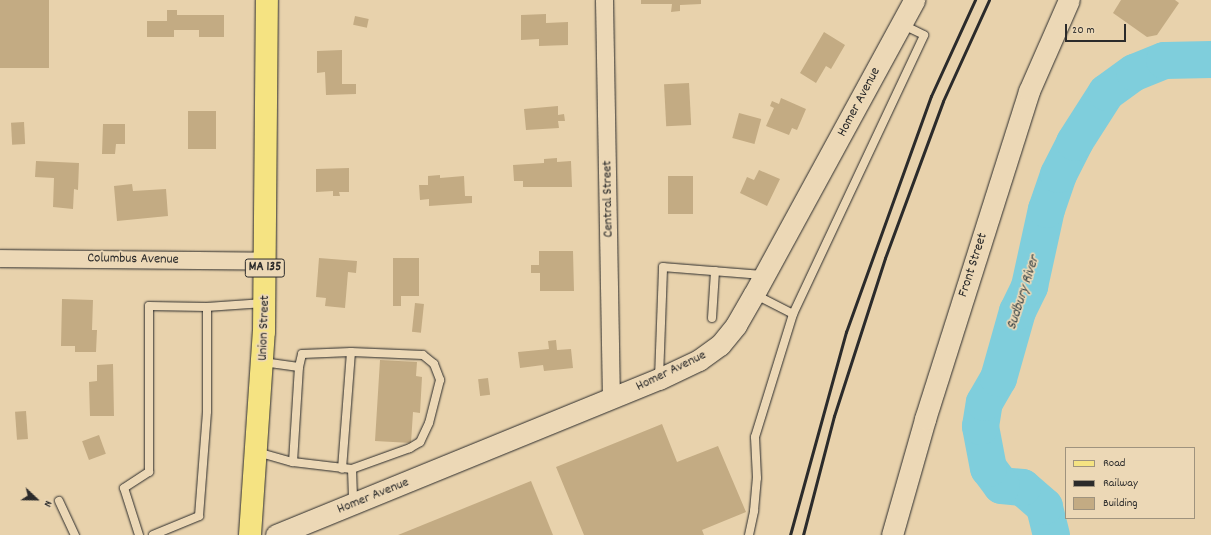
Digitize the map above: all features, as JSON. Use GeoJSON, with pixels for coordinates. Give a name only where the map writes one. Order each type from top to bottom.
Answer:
{"type":"FeatureCollection","features":[{"type":"Feature","properties":{"kind":"main road","name":"Union Street"},"geometry":{"type":"LineString","coordinates":[[250,535],[257,452],[265,303],[267,0]]}},
{"type":"Feature","properties":{"kind":"street","name":"Central Street"},"geometry":{"type":"LineString","coordinates":[[604,0],[611,398]]}},
{"type":"Feature","properties":{"kind":"street","name":"Homer Avenue"},"geometry":{"type":"LineString","coordinates":[[276,535],[353,505],[659,378],[699,360],[720,345],[736,325],[765,275],[914,0]]}},
{"type":"Feature","properties":{"kind":"street","name":"Front Street"},"geometry":{"type":"LineString","coordinates":[[892,535],[932,397],[1029,91],[1069,0]]}},
{"type":"Feature","properties":{"kind":"street","name":"Columbus Avenue"},"geometry":{"type":"LineString","coordinates":[[0,258],[265,261]]}},
{"type":"Feature","properties":{"kind":"lane"},"geometry":{"type":"LineString","coordinates":[[749,535],[754,511],[757,478],[755,437],[793,314],[924,35],[901,24]]}},
{"type":"Feature","properties":{"kind":"lane"},"geometry":{"type":"LineString","coordinates":[[659,378],[663,267],[765,275]]}},
{"type":"Feature","properties":{"kind":"lane"},"geometry":{"type":"LineString","coordinates":[[712,318],[715,271]]}},
{"type":"Feature","properties":{"kind":"lane"},"geometry":{"type":"LineString","coordinates":[[754,294],[793,314]]}},
{"type":"Feature","properties":{"kind":"lane"},"geometry":{"type":"LineString","coordinates":[[139,535],[124,488],[148,472],[150,306],[207,307],[265,303]]}},
{"type":"Feature","properties":{"kind":"lane"},"geometry":{"type":"LineString","coordinates":[[153,535],[199,516],[207,411],[207,307]]}},
{"type":"Feature","properties":{"kind":"lane"},"geometry":{"type":"LineString","coordinates":[[342,469],[351,352]]}},
{"type":"Feature","properties":{"kind":"lane"},"geometry":{"type":"LineString","coordinates":[[257,452],[293,462],[352,469],[410,448],[420,442],[429,423],[440,380],[434,364],[423,355],[351,352],[302,354],[299,367],[293,462]]}},
{"type":"Feature","properties":{"kind":"lane"},"geometry":{"type":"LineString","coordinates":[[262,362],[299,367]]}},
{"type":"Feature","properties":{"kind":"lane"},"geometry":{"type":"LineString","coordinates":[[352,469],[353,505]]}},
{"type":"Feature","properties":{"kind":"lane"},"geometry":{"type":"LineString","coordinates":[[59,501],[75,535]]}},
{"type":"Feature","properties":{"kind":"building"},"geometry":{"type":"Polygon","coordinates":[[[0,0],[49,0],[49,68],[0,68],[0,0]]]}},
{"type":"Feature","properties":{"kind":"building"},"geometry":{"type":"Polygon","coordinates":[[[641,0],[701,0],[701,4],[680,5],[680,11],[671,12],[672,4],[641,4],[641,0]]]}},
{"type":"Feature","properties":{"kind":"building"},"geometry":{"type":"Polygon","coordinates":[[[1121,0],[1175,0],[1179,3],[1157,35],[1147,37],[1113,13],[1121,0]]]}},
{"type":"Feature","properties":{"kind":"building"},"geometry":{"type":"Polygon","coordinates":[[[167,10],[177,10],[177,15],[224,15],[224,37],[199,37],[199,30],[174,30],[174,37],[147,37],[147,21],[167,21],[167,10]]]}},
{"type":"Feature","properties":{"kind":"building"},"geometry":{"type":"Polygon","coordinates":[[[546,14],[546,23],[568,22],[568,45],[539,46],[539,39],[521,40],[521,15],[546,14]]]}},
{"type":"Feature","properties":{"kind":"building"},"geometry":{"type":"Polygon","coordinates":[[[355,16],[369,19],[367,28],[353,25],[355,16]]]}},
{"type":"Feature","properties":{"kind":"building"},"geometry":{"type":"Polygon","coordinates":[[[824,32],[845,45],[831,69],[826,66],[816,83],[800,73],[824,32]]]}},
{"type":"Feature","properties":{"kind":"building"},"geometry":{"type":"Polygon","coordinates":[[[342,50],[342,84],[356,84],[356,94],[326,95],[325,72],[317,73],[317,51],[342,50]]]}},
{"type":"Feature","properties":{"kind":"building"},"geometry":{"type":"Polygon","coordinates":[[[689,83],[691,125],[666,126],[664,84],[689,83]]]}},
{"type":"Feature","properties":{"kind":"building"},"geometry":{"type":"Polygon","coordinates":[[[781,98],[806,109],[797,130],[792,128],[789,135],[766,126],[774,108],[770,106],[772,101],[779,104],[781,98]]]}},
{"type":"Feature","properties":{"kind":"building"},"geometry":{"type":"Polygon","coordinates":[[[558,106],[558,115],[564,114],[565,121],[558,121],[559,128],[526,130],[524,109],[558,106]]]}},
{"type":"Feature","properties":{"kind":"building"},"geometry":{"type":"Polygon","coordinates":[[[188,111],[216,111],[216,149],[188,149],[188,111]]]}},
{"type":"Feature","properties":{"kind":"building"},"geometry":{"type":"Polygon","coordinates":[[[739,113],[761,119],[754,144],[732,138],[739,113]]]}},
{"type":"Feature","properties":{"kind":"building"},"geometry":{"type":"Polygon","coordinates":[[[24,122],[25,144],[12,145],[11,123],[24,122]]]}},
{"type":"Feature","properties":{"kind":"building"},"geometry":{"type":"Polygon","coordinates":[[[103,124],[125,124],[125,144],[116,144],[115,154],[102,154],[103,124]]]}},
{"type":"Feature","properties":{"kind":"building"},"geometry":{"type":"Polygon","coordinates":[[[557,158],[557,162],[571,161],[572,187],[523,187],[523,181],[514,181],[513,165],[544,163],[544,159],[557,158]]]}},
{"type":"Feature","properties":{"kind":"building"},"geometry":{"type":"Polygon","coordinates":[[[36,161],[79,163],[78,190],[74,189],[73,209],[53,207],[54,178],[35,177],[36,161]]]}},
{"type":"Feature","properties":{"kind":"building"},"geometry":{"type":"Polygon","coordinates":[[[349,168],[349,192],[339,192],[340,196],[333,196],[333,191],[316,192],[316,169],[349,168]]]}},
{"type":"Feature","properties":{"kind":"building"},"geometry":{"type":"Polygon","coordinates":[[[759,170],[780,179],[767,206],[740,193],[747,177],[754,180],[759,170]]]}},
{"type":"Feature","properties":{"kind":"building"},"geometry":{"type":"Polygon","coordinates":[[[440,175],[440,178],[464,176],[465,196],[472,196],[472,203],[429,206],[429,199],[420,200],[419,185],[428,185],[428,176],[440,175]]]}},
{"type":"Feature","properties":{"kind":"building"},"geometry":{"type":"Polygon","coordinates":[[[668,176],[693,176],[693,214],[668,214],[668,176]]]}},
{"type":"Feature","properties":{"kind":"building"},"geometry":{"type":"Polygon","coordinates":[[[132,184],[133,191],[166,189],[168,216],[117,221],[114,186],[132,184]]]}},
{"type":"Feature","properties":{"kind":"building"},"geometry":{"type":"Polygon","coordinates":[[[539,251],[573,251],[574,291],[540,291],[540,273],[531,273],[531,265],[539,265],[539,251]]]}},
{"type":"Feature","properties":{"kind":"building"},"geometry":{"type":"Polygon","coordinates":[[[319,258],[357,261],[356,273],[348,272],[345,308],[325,306],[326,298],[316,297],[319,258]]]}},
{"type":"Feature","properties":{"kind":"building"},"geometry":{"type":"Polygon","coordinates":[[[393,258],[419,258],[419,296],[401,296],[401,306],[393,306],[393,258]]]}},
{"type":"Feature","properties":{"kind":"building"},"geometry":{"type":"Polygon","coordinates":[[[62,299],[93,300],[92,330],[97,330],[96,352],[75,352],[75,346],[61,346],[62,299]]]}},
{"type":"Feature","properties":{"kind":"building"},"geometry":{"type":"Polygon","coordinates":[[[415,303],[424,304],[421,333],[412,332],[415,303]]]}},
{"type":"Feature","properties":{"kind":"building"},"geometry":{"type":"Polygon","coordinates":[[[556,340],[557,350],[571,349],[573,368],[544,371],[543,365],[520,368],[518,352],[549,349],[548,341],[556,340]]]}},
{"type":"Feature","properties":{"kind":"building"},"geometry":{"type":"Polygon","coordinates":[[[380,360],[417,362],[416,376],[422,377],[420,413],[413,412],[411,443],[375,441],[380,360]]]}},
{"type":"Feature","properties":{"kind":"building"},"geometry":{"type":"Polygon","coordinates":[[[113,364],[114,416],[90,416],[89,382],[97,381],[97,365],[113,364]]]}},
{"type":"Feature","properties":{"kind":"building"},"geometry":{"type":"Polygon","coordinates":[[[488,378],[490,395],[480,396],[478,379],[488,378]]]}},
{"type":"Feature","properties":{"kind":"building"},"geometry":{"type":"Polygon","coordinates":[[[26,411],[28,439],[17,440],[15,412],[26,411]]]}},
{"type":"Feature","properties":{"kind":"building"},"geometry":{"type":"Polygon","coordinates":[[[662,424],[677,462],[718,446],[746,512],[702,530],[704,535],[584,535],[556,467],[662,424]]]}},
{"type":"Feature","properties":{"kind":"building"},"geometry":{"type":"Polygon","coordinates":[[[99,435],[106,454],[89,460],[82,441],[99,435]]]}},
{"type":"Feature","properties":{"kind":"building"},"geometry":{"type":"Polygon","coordinates":[[[531,481],[553,535],[398,535],[531,481]]]}},
{"type":"Feature","properties":{"kind":"waterway","name":"Sudbury River"},"geometry":{"type":"LineString","coordinates":[[1051,535],[1044,506],[1022,487],[1001,485],[988,468],[980,426],[984,402],[998,378],[1017,311],[1029,286],[1046,209],[1058,174],[1074,142],[1106,92],[1134,72],[1164,60],[1211,59]]}},
{"type":"Feature","properties":{"kind":"railway"},"geometry":{"type":"LineString","coordinates":[[790,535],[846,332],[931,96],[975,0]]}},
{"type":"Feature","properties":{"kind":"railway"},"geometry":{"type":"LineString","coordinates":[[803,535],[834,416],[885,258],[943,101],[989,0]]}}]}
